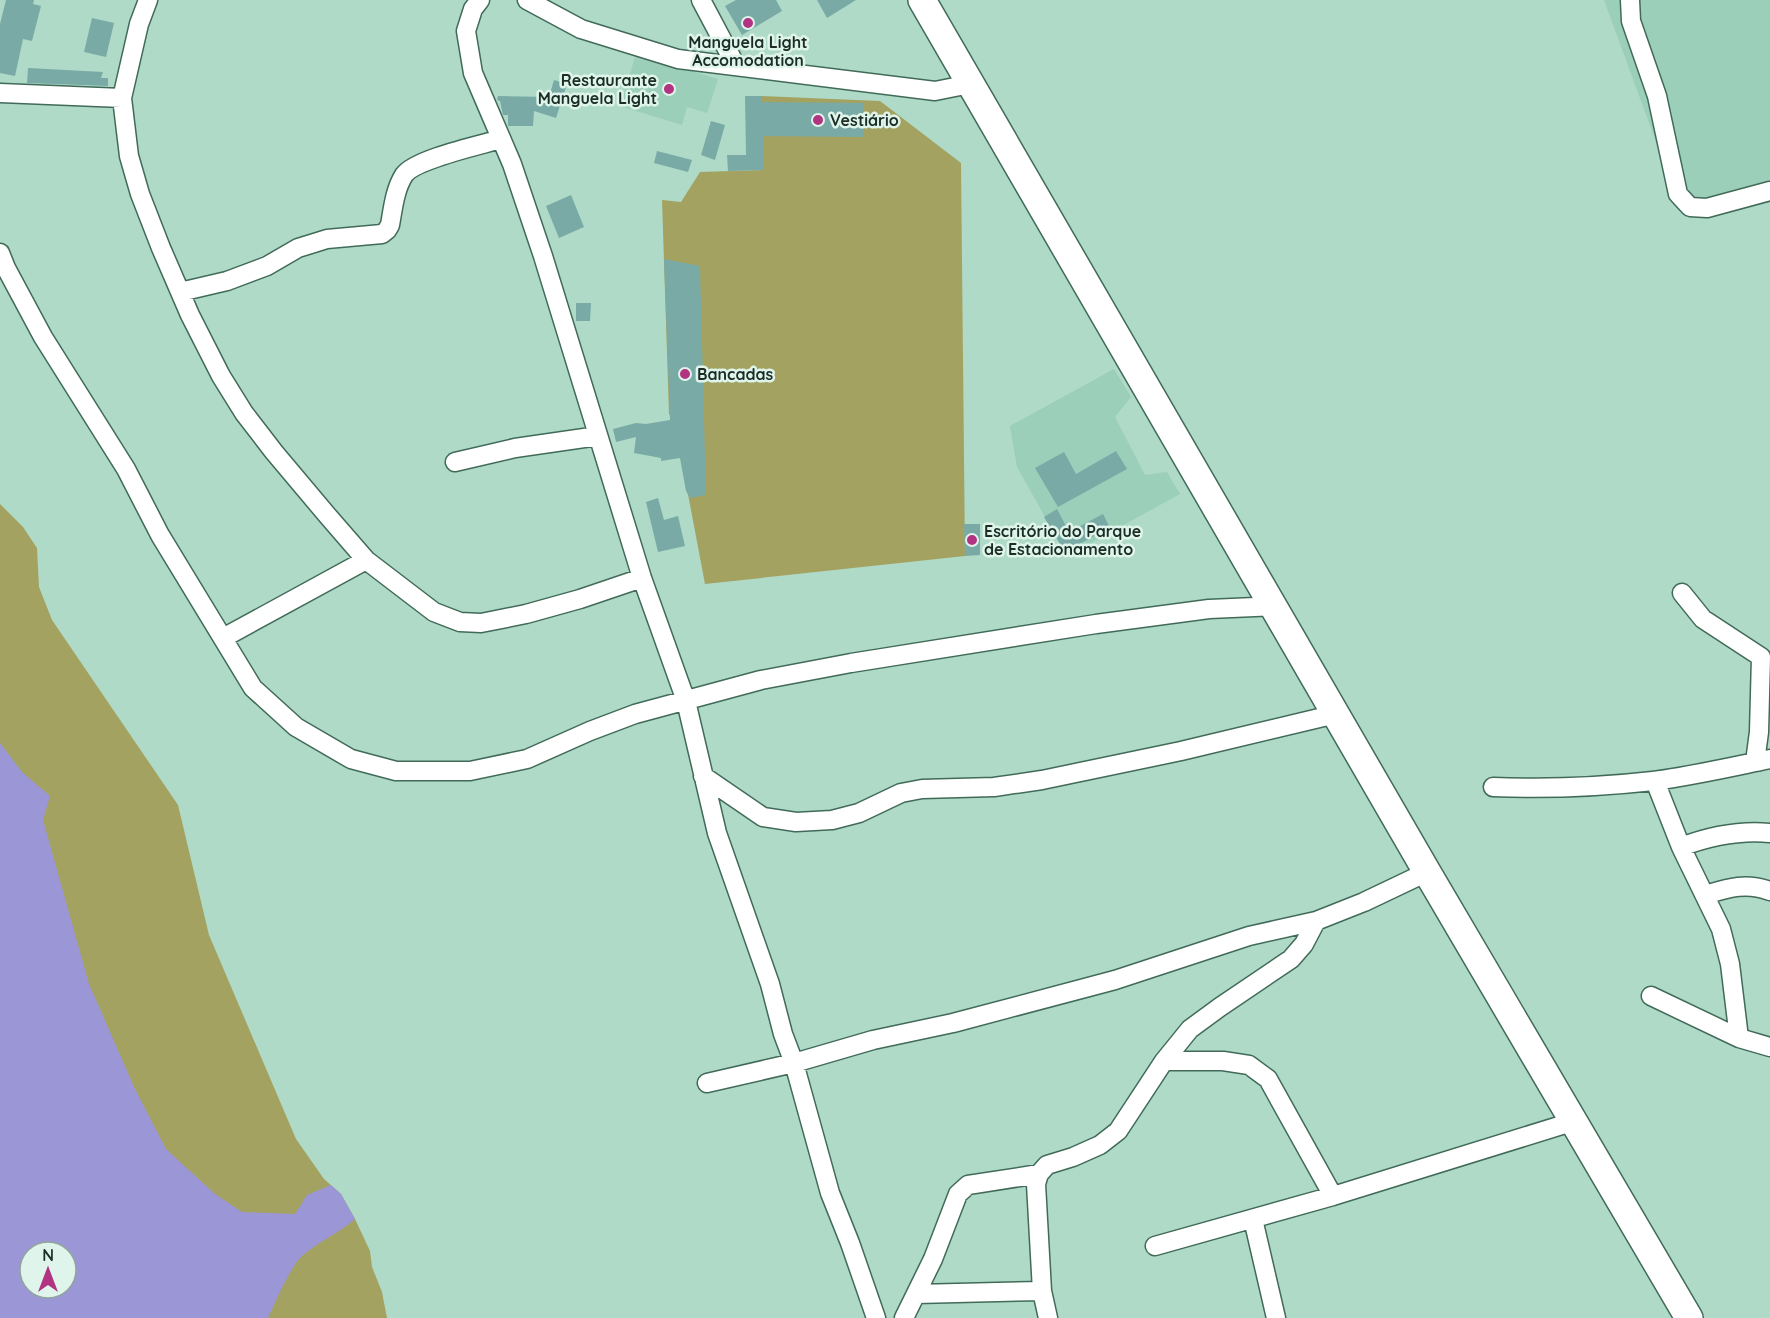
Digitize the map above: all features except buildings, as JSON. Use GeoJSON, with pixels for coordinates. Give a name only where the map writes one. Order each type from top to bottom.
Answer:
{"type":"FeatureCollection","features":[{"type":"Feature","properties":{"kind":"main road"},"geometry":{"type":"LineString","coordinates":[[922,0],[1427,872],[1689,1318]]}},
{"type":"Feature","properties":{"kind":"street"},"geometry":{"type":"LineString","coordinates":[[148,0],[139,24],[122,98],[129,156],[160,248],[221,376],[244,413],[274,452],[366,560],[434,612],[460,622],[481,623],[526,614],[642,578]]}},
{"type":"Feature","properties":{"kind":"street"},"geometry":{"type":"LineString","coordinates":[[480,0],[473,9],[466,31],[473,74],[512,164],[543,256],[642,578],[686,701],[717,833],[770,984],[830,1193],[876,1318]]}},
{"type":"Feature","properties":{"kind":"street"},"geometry":{"type":"LineString","coordinates":[[528,0],[582,28],[678,59],[935,91],[970,84]]}},
{"type":"Feature","properties":{"kind":"street"},"geometry":{"type":"LineString","coordinates":[[702,0],[736,66]]}},
{"type":"Feature","properties":{"kind":"street"},"geometry":{"type":"LineString","coordinates":[[1630,0],[1631,21],[1657,96],[1678,194],[1690,207],[1707,208],[1770,191]]}},
{"type":"Feature","properties":{"kind":"street"},"geometry":{"type":"LineString","coordinates":[[0,93],[122,98]]}},
{"type":"Feature","properties":{"kind":"street"},"geometry":{"type":"LineString","coordinates":[[180,292],[227,281],[267,266],[298,248],[327,239],[382,234],[390,225],[398,189],[405,173],[420,163],[501,139]]}},
{"type":"Feature","properties":{"kind":"street"},"geometry":{"type":"LineString","coordinates":[[0,253],[43,337],[126,469],[160,535],[253,688],[297,727],[351,759],[396,771],[470,771],[526,759],[635,714],[761,680],[851,663],[1209,609],[1275,606]]}},
{"type":"Feature","properties":{"kind":"street"},"geometry":{"type":"LineString","coordinates":[[455,462],[515,448],[598,436]]}},
{"type":"Feature","properties":{"kind":"street"},"geometry":{"type":"LineString","coordinates":[[223,638],[366,560]]}},
{"type":"Feature","properties":{"kind":"street"},"geometry":{"type":"LineString","coordinates":[[1493,787],[1555,789],[1655,781],[1762,761],[1759,732],[1766,657],[1703,619],[1682,593]]}},
{"type":"Feature","properties":{"kind":"street"},"geometry":{"type":"LineString","coordinates":[[703,776],[763,817],[796,822],[832,820],[859,813],[901,793],[922,789],[994,787],[1042,780],[1181,751],[1336,714]]}},
{"type":"Feature","properties":{"kind":"street"},"geometry":{"type":"LineString","coordinates":[[1655,781],[1681,848],[1721,929],[1730,964],[1738,1038]]}},
{"type":"Feature","properties":{"kind":"street"},"geometry":{"type":"LineString","coordinates":[[1681,848],[1707,837],[1737,832],[1770,833]]}},
{"type":"Feature","properties":{"kind":"street"},"geometry":{"type":"LineString","coordinates":[[707,1083],[794,1063],[862,1042],[953,1023],[1115,980],[1249,936],[1316,921],[1364,902],[1427,872]]}},
{"type":"Feature","properties":{"kind":"street"},"geometry":{"type":"LineString","coordinates":[[1705,895],[1732,886],[1746,885],[1770,891]]}},
{"type":"Feature","properties":{"kind":"street"},"geometry":{"type":"LineString","coordinates":[[1048,1318],[1042,1291],[1036,1184],[1039,1174],[1047,1165],[1100,1145],[1118,1131],[1164,1061],[1190,1029],[1220,1006],[1291,959],[1304,944],[1316,921]]}},
{"type":"Feature","properties":{"kind":"street"},"geometry":{"type":"LineString","coordinates":[[1651,996],[1738,1038],[1770,1047]]}},
{"type":"Feature","properties":{"kind":"street"},"geometry":{"type":"LineString","coordinates":[[1164,1061],[1223,1061],[1249,1065],[1268,1079],[1333,1196]]}},
{"type":"Feature","properties":{"kind":"street"},"geometry":{"type":"LineString","coordinates":[[1155,1246],[1253,1220],[1575,1121]]}},
{"type":"Feature","properties":{"kind":"street"},"geometry":{"type":"LineString","coordinates":[[904,1318],[933,1259],[958,1194],[968,1185],[1039,1174]]}},
{"type":"Feature","properties":{"kind":"street"},"geometry":{"type":"LineString","coordinates":[[1253,1220],[1276,1318]]}},
{"type":"Feature","properties":{"kind":"street"},"geometry":{"type":"LineString","coordinates":[[916,1294],[1042,1291]]}},
{"type":"Feature","properties":{"kind":"shaded area"},"geometry":{"type":"Polygon","coordinates":[[[1604,0],[1770,0],[1770,188],[1682,213],[1604,0]]]}},
{"type":"Feature","properties":{"kind":"shaded area"},"geometry":{"type":"Polygon","coordinates":[[[636,54],[718,79],[707,113],[687,107],[682,125],[620,106],[636,54]]]}},
{"type":"Feature","properties":{"kind":"shaded area"},"geometry":{"type":"Polygon","coordinates":[[[762,96],[880,101],[961,163],[965,556],[705,584],[674,420],[669,414],[662,200],[681,202],[700,172],[763,170],[762,96]]]}},
{"type":"Feature","properties":{"kind":"shaded area"},"geometry":{"type":"Polygon","coordinates":[[[1114,369],[1131,397],[1115,417],[1145,475],[1167,472],[1180,494],[1067,556],[1017,467],[1010,426],[1114,369]]]}},
{"type":"Feature","properties":{"kind":"shaded area"},"geometry":{"type":"Polygon","coordinates":[[[0,504],[23,527],[37,548],[39,587],[52,620],[178,805],[209,935],[296,1139],[324,1179],[341,1194],[370,1251],[372,1267],[382,1292],[387,1318],[0,1318],[0,504]]]}},
{"type":"Feature","properties":{"kind":"shaded area"},"geometry":{"type":"Polygon","coordinates":[[[0,743],[22,772],[50,796],[43,820],[89,984],[135,1089],[166,1149],[215,1194],[242,1212],[295,1214],[307,1195],[331,1185],[341,1194],[355,1219],[297,1261],[268,1318],[0,1318],[0,743]]]}},
{"type":"Feature","properties":{"kind":"place","name":"Manguela Light Accomodation"},"geometry":{"type":"Point","coordinates":[748,23]}},
{"type":"Feature","properties":{"kind":"place","name":"Restaurante Manguela Light"},"geometry":{"type":"Point","coordinates":[669,89]}},
{"type":"Feature","properties":{"kind":"place","name":"Vestiário"},"geometry":{"type":"Point","coordinates":[818,120]}},
{"type":"Feature","properties":{"kind":"place","name":"Bancadas"},"geometry":{"type":"Point","coordinates":[685,374]}},
{"type":"Feature","properties":{"kind":"place","name":"Escritório do Parque de Estacionamento"},"geometry":{"type":"Point","coordinates":[972,540]}}]}
